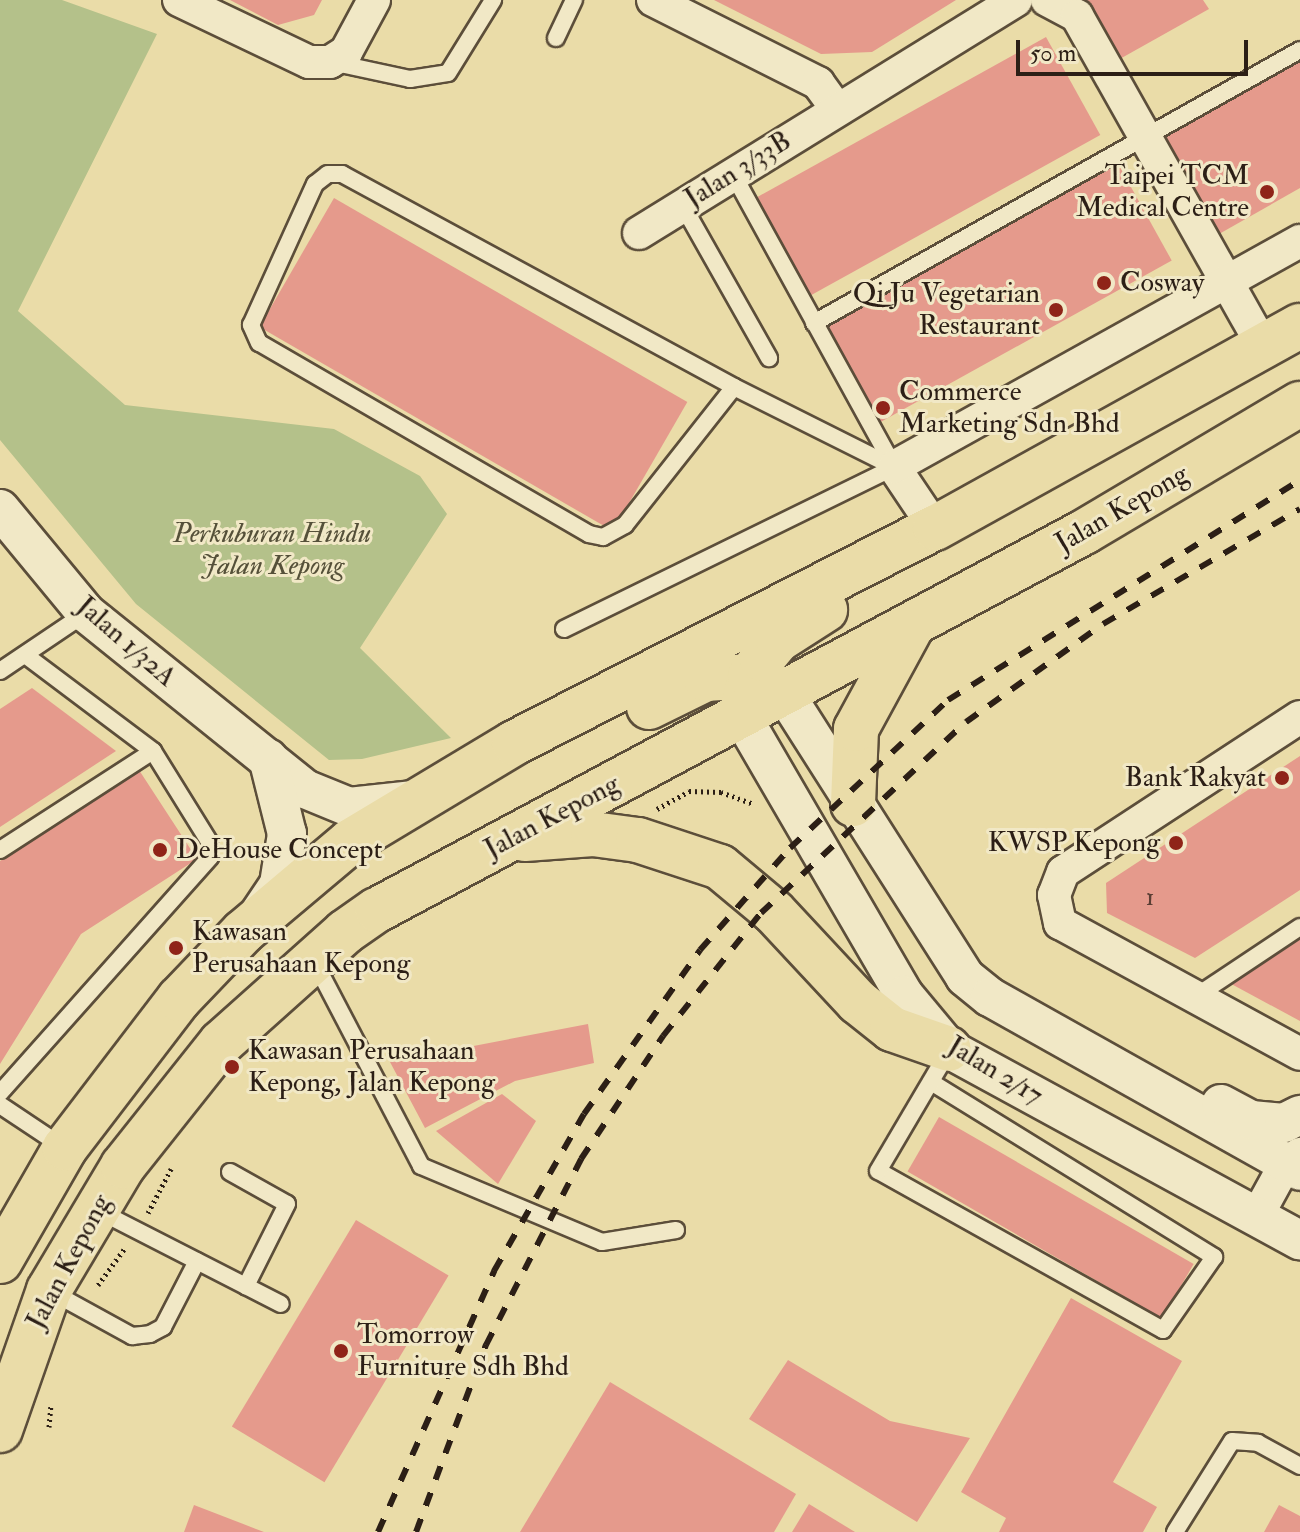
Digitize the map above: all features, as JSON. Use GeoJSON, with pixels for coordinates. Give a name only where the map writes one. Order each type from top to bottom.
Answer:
{"type":"FeatureCollection","features":[{"type":"Feature","properties":{"kind":"main road","name":"Jalan Kepong"},"geometry":{"type":"LineString","coordinates":[[3,1249],[65,1148],[179,999],[243,932],[351,841],[412,800],[514,743],[935,528],[1282,337]]}},
{"type":"Feature","properties":{"kind":"main road","name":"Jalan Kepong"},"geometry":{"type":"LineString","coordinates":[[0,1430],[65,1299],[94,1208],[221,1043],[313,960],[377,910],[509,840],[758,694],[913,624],[1084,532],[1300,404]]}},
{"type":"Feature","properties":{"kind":"main road"},"geometry":{"type":"LineString","coordinates":[[514,743],[563,751],[706,679],[758,694],[778,640],[801,624],[1039,502],[1111,450],[1136,417]]}},
{"type":"Feature","properties":{"kind":"main road"},"geometry":{"type":"LineString","coordinates":[[853,804],[856,729],[913,624]]}},
{"type":"Feature","properties":{"kind":"main road"},"geometry":{"type":"LineString","coordinates":[[509,840],[593,834],[638,840],[720,867],[774,912],[858,1002],[940,1066]]}},
{"type":"Feature","properties":{"kind":"street"},"geometry":{"type":"LineString","coordinates":[[184,1],[309,62],[330,62],[346,52],[374,0]]}},
{"type":"Feature","properties":{"kind":"street"},"geometry":{"type":"LineString","coordinates":[[653,0],[818,83],[837,109]]}},
{"type":"Feature","properties":{"kind":"street","name":"Jalan 3/33B"},"geometry":{"type":"LineString","coordinates":[[639,233],[1016,0]]}},
{"type":"Feature","properties":{"kind":"street"},"geometry":{"type":"LineString","coordinates":[[1047,0],[1077,16],[1228,283],[1282,337]]}},
{"type":"Feature","properties":{"kind":"street"},"geometry":{"type":"LineString","coordinates":[[935,528],[894,467],[1300,241]]}},
{"type":"Feature","properties":{"kind":"street","name":"Jalan 1/32A"},"geometry":{"type":"LineString","coordinates":[[0,509],[86,613],[328,802],[377,807],[412,800]]}},
{"type":"Feature","properties":{"kind":"street"},"geometry":{"type":"LineString","coordinates":[[758,694],[853,804],[965,977],[990,997],[1295,1163],[1257,1216]]}},
{"type":"Feature","properties":{"kind":"street","name":"Jalan 2/17"},"geometry":{"type":"LineString","coordinates":[[758,694],[940,1066],[1257,1216],[1300,1240]]}},
{"type":"Feature","properties":{"kind":"street"},"geometry":{"type":"LineString","coordinates":[[1300,717],[1063,872],[1054,895],[1060,923],[1300,1054]]}},
{"type":"Feature","properties":{"kind":"street"},"geometry":{"type":"LineString","coordinates":[[243,932],[279,884],[285,858],[282,802],[268,758]]}},
{"type":"Feature","properties":{"kind":"street"},"geometry":{"type":"LineString","coordinates":[[1158,1090],[1195,1089],[1251,1120],[1284,1123],[1300,1115]]}},
{"type":"Feature","properties":{"kind":"lane"},"geometry":{"type":"LineString","coordinates":[[330,62],[410,79],[448,73],[493,0]]}},
{"type":"Feature","properties":{"kind":"lane"},"geometry":{"type":"LineString","coordinates":[[556,38],[574,0]]}},
{"type":"Feature","properties":{"kind":"lane"},"geometry":{"type":"LineString","coordinates":[[814,323],[1300,50]]}},
{"type":"Feature","properties":{"kind":"lane"},"geometry":{"type":"LineString","coordinates":[[734,387],[625,525],[603,537],[589,534],[259,343],[251,325],[315,184],[328,174],[342,174],[734,387],[894,467]]}},
{"type":"Feature","properties":{"kind":"lane"},"geometry":{"type":"LineString","coordinates":[[733,174],[894,467]]}},
{"type":"Feature","properties":{"kind":"lane"},"geometry":{"type":"LineString","coordinates":[[683,206],[769,358]]}},
{"type":"Feature","properties":{"kind":"lane"},"geometry":{"type":"LineString","coordinates":[[564,629],[894,467]]}},
{"type":"Feature","properties":{"kind":"lane"},"geometry":{"type":"LineString","coordinates":[[0,671],[86,613]]}},
{"type":"Feature","properties":{"kind":"lane"},"geometry":{"type":"LineString","coordinates":[[0,1093],[210,857],[210,843],[153,751],[25,655]]}},
{"type":"Feature","properties":{"kind":"lane"},"geometry":{"type":"LineString","coordinates":[[0,850],[153,751]]}},
{"type":"Feature","properties":{"kind":"lane"},"geometry":{"type":"LineString","coordinates":[[1195,997],[1300,927]]}},
{"type":"Feature","properties":{"kind":"lane"},"geometry":{"type":"LineString","coordinates":[[313,960],[421,1166],[602,1242],[676,1230]]}},
{"type":"Feature","properties":{"kind":"lane"},"geometry":{"type":"LineString","coordinates":[[940,1066],[1214,1257],[1163,1330],[878,1171],[940,1066]]}},
{"type":"Feature","properties":{"kind":"lane"},"geometry":{"type":"LineString","coordinates":[[0,1105],[65,1148]]}},
{"type":"Feature","properties":{"kind":"lane"},"geometry":{"type":"LineString","coordinates":[[230,1172],[287,1204],[246,1286]]}},
{"type":"Feature","properties":{"kind":"lane"},"geometry":{"type":"LineString","coordinates":[[94,1208],[281,1304]]}},
{"type":"Feature","properties":{"kind":"lane"},"geometry":{"type":"LineString","coordinates":[[65,1299],[132,1336],[150,1334],[163,1327],[197,1261]]}},
{"type":"Feature","properties":{"kind":"lane"},"geometry":{"type":"LineString","coordinates":[[1175,1532],[1232,1441],[1258,1443],[1300,1466]]}},
{"type":"Feature","properties":{"kind":"path"},"geometry":{"type":"LineString","coordinates":[[65,1299],[138,1231],[172,1166]]}},
{"type":"Feature","properties":{"kind":"path"},"geometry":{"type":"LineString","coordinates":[[49,1427],[51,1401]]}},
{"type":"Feature","properties":{"kind":"green space","name":"Perkuburan Hindu Jalan Kepong"},"geometry":{"type":"Polygon","coordinates":[[[0,0],[62,0],[157,34],[18,311],[125,405],[334,429],[420,476],[447,514],[360,648],[451,738],[362,759],[329,760],[136,604],[0,440],[0,0]]]}},
{"type":"Feature","properties":{"kind":"building"},"geometry":{"type":"Polygon","coordinates":[[[230,0],[322,0],[314,15],[278,25],[230,0]]]}},
{"type":"Feature","properties":{"kind":"building"},"geometry":{"type":"Polygon","coordinates":[[[714,0],[956,0],[872,52],[821,54],[714,0]]]}},
{"type":"Feature","properties":{"kind":"building"},"geometry":{"type":"Polygon","coordinates":[[[1084,0],[1203,0],[1209,9],[1118,60],[1084,0]]]}},
{"type":"Feature","properties":{"kind":"building"},"geometry":{"type":"Polygon","coordinates":[[[1046,37],[1100,135],[807,297],[753,199],[1046,37]]]}},
{"type":"Feature","properties":{"kind":"building"},"geometry":{"type":"Polygon","coordinates":[[[1300,58],[1300,188],[1212,238],[1157,139],[1300,58]]]}},
{"type":"Feature","properties":{"kind":"building"},"geometry":{"type":"Polygon","coordinates":[[[1116,160],[1172,261],[877,424],[821,323],[1116,160]]]}},
{"type":"Feature","properties":{"kind":"building"},"geometry":{"type":"Polygon","coordinates":[[[334,198],[687,402],[613,531],[260,327],[334,198]]]}},
{"type":"Feature","properties":{"kind":"building"},"geometry":{"type":"Polygon","coordinates":[[[32,688],[116,751],[0,827],[0,709],[32,688]]]}},
{"type":"Feature","properties":{"kind":"building"},"geometry":{"type":"Polygon","coordinates":[[[1300,756],[1300,890],[1195,958],[1107,913],[1106,883],[1300,756]]]}},
{"type":"Feature","properties":{"kind":"building"},"geometry":{"type":"Polygon","coordinates":[[[139,770],[197,859],[81,934],[0,1064],[0,861],[139,770]]]}},
{"type":"Feature","properties":{"kind":"building"},"geometry":{"type":"Polygon","coordinates":[[[1300,931],[1300,1021],[1224,980],[1300,931]]]}},
{"type":"Feature","properties":{"kind":"building"},"geometry":{"type":"Polygon","coordinates":[[[588,1024],[594,1063],[515,1081],[425,1128],[390,1062],[588,1024]]]}},
{"type":"Feature","properties":{"kind":"building"},"geometry":{"type":"Polygon","coordinates":[[[502,1094],[536,1121],[498,1184],[436,1131],[502,1094]]]}},
{"type":"Feature","properties":{"kind":"building"},"geometry":{"type":"Polygon","coordinates":[[[939,1117],[1194,1264],[1162,1319],[908,1172],[939,1117]]]}},
{"type":"Feature","properties":{"kind":"building","name":"Tomorrow Furniture Sdh Bhd"},"geometry":{"type":"Polygon","coordinates":[[[356,1220],[449,1276],[324,1482],[232,1427],[356,1220]]]}},
{"type":"Feature","properties":{"kind":"building"},"geometry":{"type":"Polygon","coordinates":[[[1071,1298],[1182,1361],[1113,1482],[1157,1507],[1143,1532],[999,1532],[1006,1518],[961,1492],[1071,1298]]]}},
{"type":"Feature","properties":{"kind":"building"},"geometry":{"type":"Polygon","coordinates":[[[788,1360],[890,1421],[970,1438],[917,1522],[749,1419],[788,1360]]]}},
{"type":"Feature","properties":{"kind":"building"},"geometry":{"type":"Polygon","coordinates":[[[610,1382],[796,1494],[774,1532],[520,1532],[610,1382]]]}},
{"type":"Feature","properties":{"kind":"building"},"geometry":{"type":"Polygon","coordinates":[[[809,1504],[855,1532],[792,1532],[809,1504]]]}},
{"type":"Feature","properties":{"kind":"building"},"geometry":{"type":"Polygon","coordinates":[[[194,1505],[264,1532],[184,1532],[194,1505]]]}},
{"type":"Feature","properties":{"kind":"building"},"geometry":{"type":"Polygon","coordinates":[[[1279,1505],[1300,1516],[1300,1532],[1264,1532],[1279,1505]]]}},
{"type":"Feature","properties":{"kind":"railway"},"geometry":{"type":"LineString","coordinates":[[378,1532],[494,1271],[584,1114],[700,950],[790,848],[948,700],[1300,480]]}},
{"type":"Feature","properties":{"kind":"railway"},"geometry":{"type":"LineString","coordinates":[[416,1532],[486,1345],[581,1159],[663,1036],[761,913],[966,722],[1103,624],[1300,509]]}},
{"type":"Feature","properties":{"kind":"place","name":"Taipei TCM Medical Centre"},"geometry":{"type":"Point","coordinates":[1267,192]}},
{"type":"Feature","properties":{"kind":"place","name":"Cosway"},"geometry":{"type":"Point","coordinates":[1104,283]}},
{"type":"Feature","properties":{"kind":"place","name":"Qi Ju Vegetarian Restaurant"},"geometry":{"type":"Point","coordinates":[1056,310]}},
{"type":"Feature","properties":{"kind":"place","name":"Commerce Marketing Sdn Bhd"},"geometry":{"type":"Point","coordinates":[883,408]}},
{"type":"Feature","properties":{"kind":"place","name":"Bank Rakyat"},"geometry":{"type":"Point","coordinates":[1282,778]}},
{"type":"Feature","properties":{"kind":"place","name":"KWSP Kepong"},"geometry":{"type":"Point","coordinates":[1176,843]}},
{"type":"Feature","properties":{"kind":"place","name":"DeHouse Concept"},"geometry":{"type":"Point","coordinates":[160,850]}},
{"type":"Feature","properties":{"kind":"place","name":"Kawasan Perusahaan Kepong"},"geometry":{"type":"Point","coordinates":[176,948]}},
{"type":"Feature","properties":{"kind":"place","name":"Kawasan Perusahaan Kepong, Jalan Kepong"},"geometry":{"type":"Point","coordinates":[232,1067]}},
{"type":"Feature","properties":{"kind":"place","name":"Tomorrow Furniture Sdh Bhd"},"geometry":{"type":"Point","coordinates":[341,1351]}}]}
